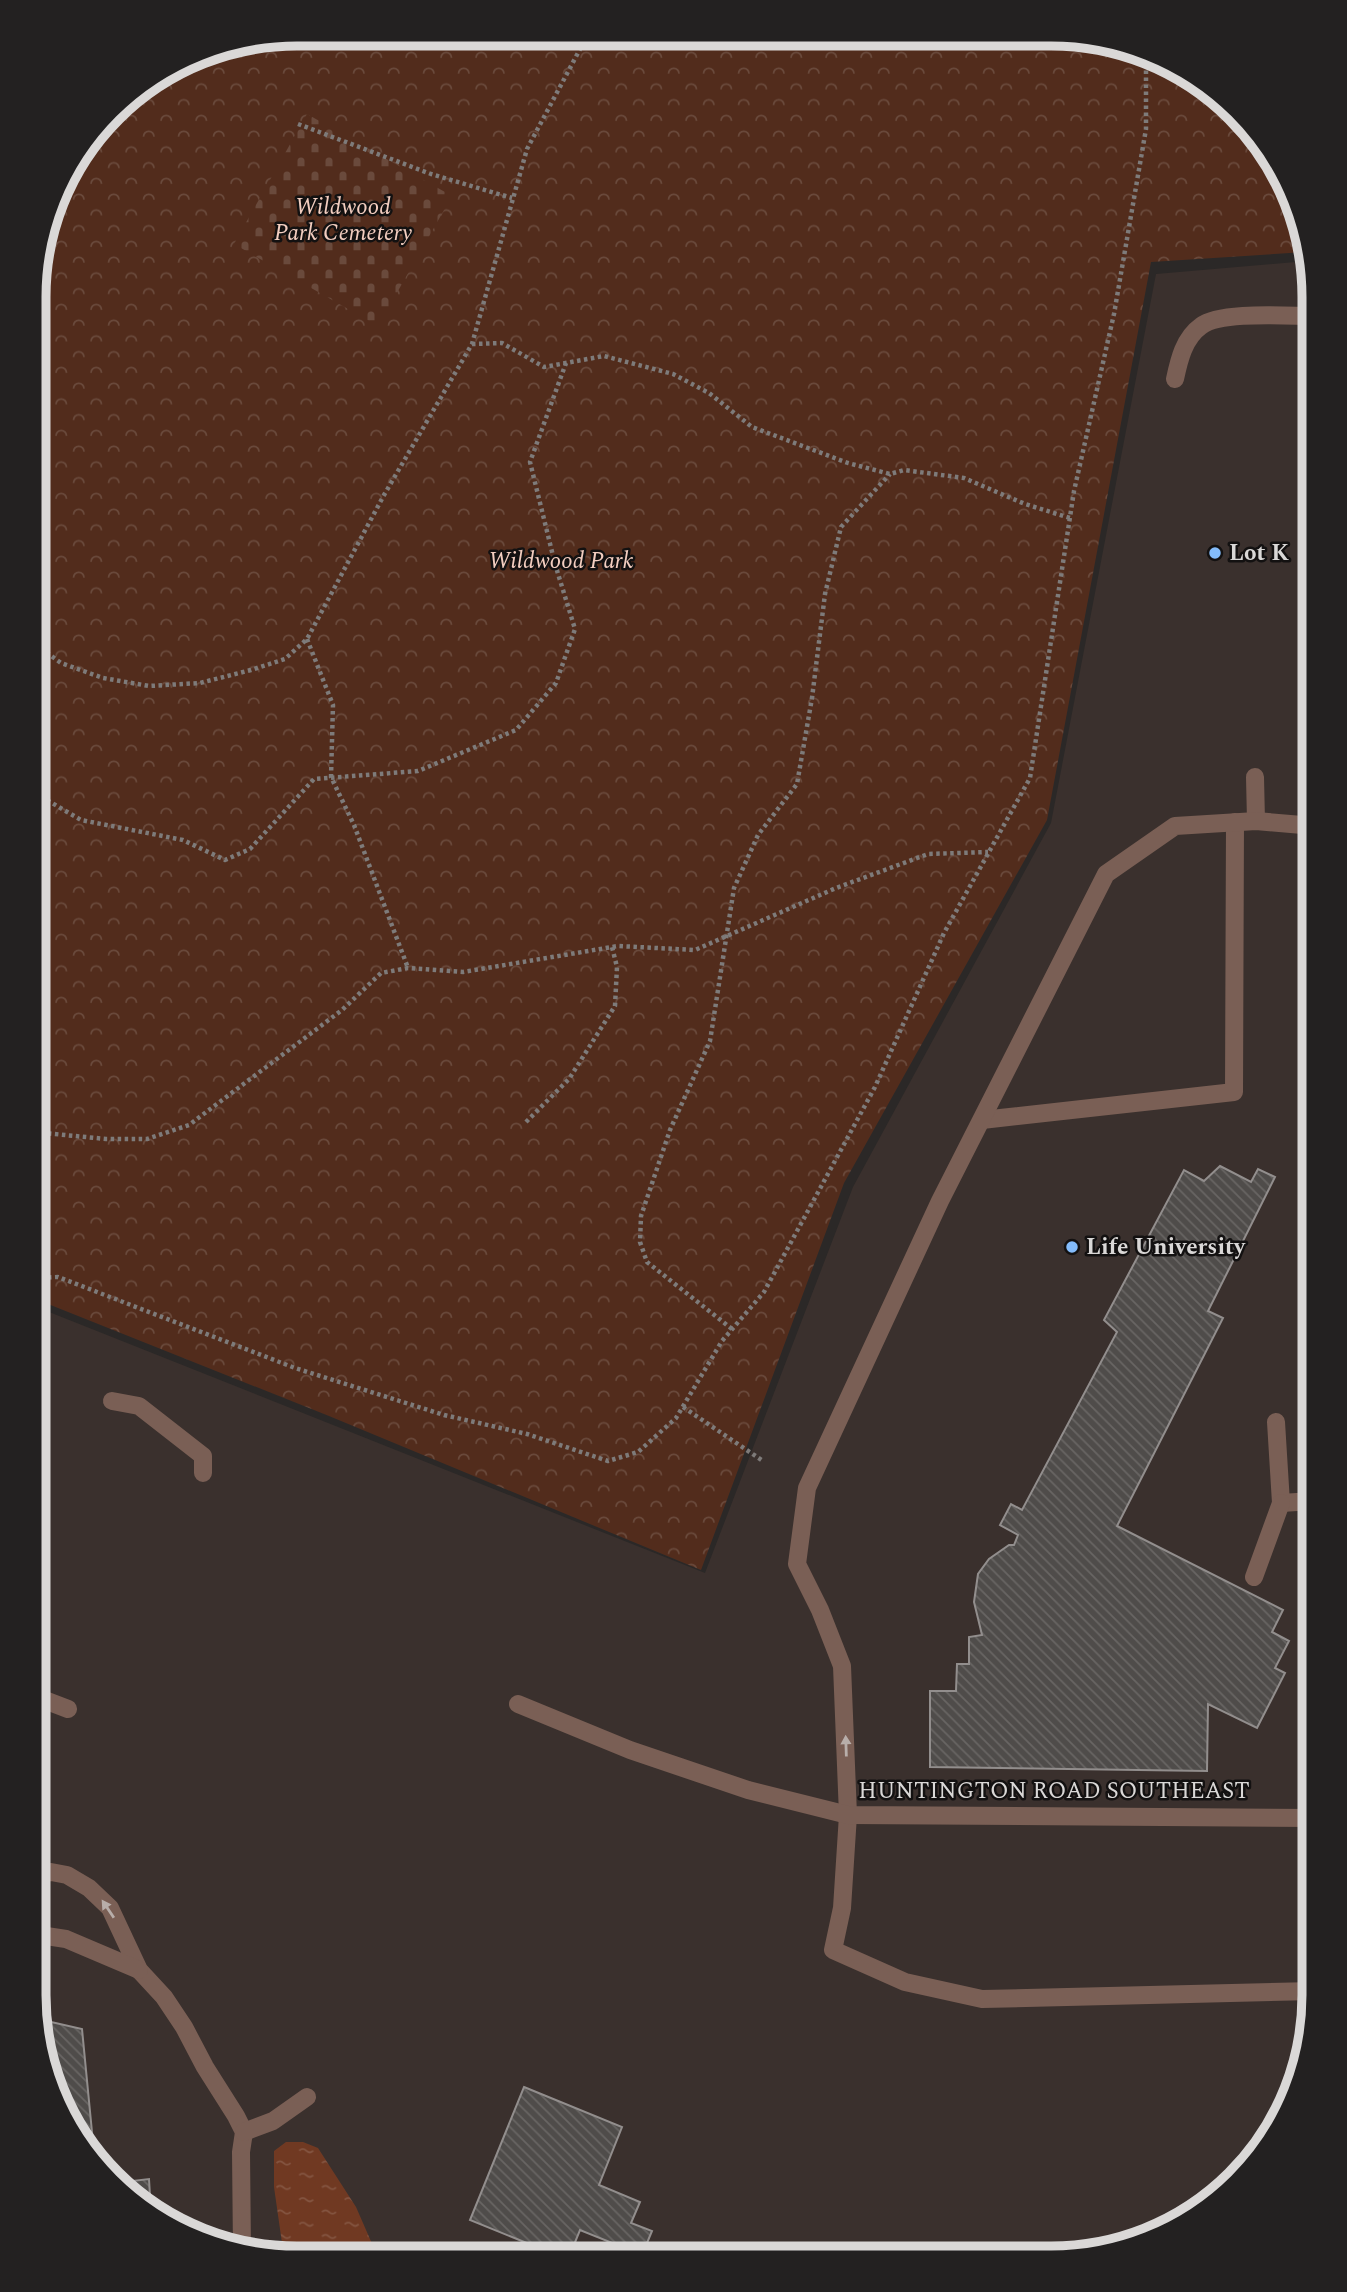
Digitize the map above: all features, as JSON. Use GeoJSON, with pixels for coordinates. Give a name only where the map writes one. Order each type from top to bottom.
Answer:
{"type":"FeatureCollection","features":[{"type":"Feature","properties":{"kind":"street"},"geometry":{"type":"LineString","coordinates":[[1175,379],[1179,360],[1191,337],[1199,327],[1210,321],[1243,317],[1302,316]]}},
{"type":"Feature","properties":{"kind":"street"},"geometry":{"type":"LineString","coordinates":[[1255,777],[1256,821]]}},
{"type":"Feature","properties":{"kind":"street"},"geometry":{"type":"LineString","coordinates":[[1302,825],[1256,821],[1175,825],[1107,874],[913,1258],[807,1488],[797,1564],[820,1610],[842,1666],[848,1815],[842,1908],[833,1950],[905,1982],[982,1999],[1302,1991]]}},
{"type":"Feature","properties":{"kind":"street"},"geometry":{"type":"LineString","coordinates":[[982,1120],[1234,1092],[1235,822]]}},
{"type":"Feature","properties":{"kind":"street"},"geometry":{"type":"LineString","coordinates":[[112,1401],[139,1406],[203,1456],[202,1473]]}},
{"type":"Feature","properties":{"kind":"street"},"geometry":{"type":"LineString","coordinates":[[1254,1577],[1281,1503],[1276,1422]]}},
{"type":"Feature","properties":{"kind":"street"},"geometry":{"type":"LineString","coordinates":[[1281,1503],[1302,1502]]}},
{"type":"Feature","properties":{"kind":"street"},"geometry":{"type":"LineString","coordinates":[[46,1701],[68,1709]]}},
{"type":"Feature","properties":{"kind":"street","name":"HUNTINGTON ROAD SOUTHEAST"},"geometry":{"type":"LineString","coordinates":[[518,1704],[630,1750],[748,1790],[848,1815],[1302,1818]]}},
{"type":"Feature","properties":{"kind":"street"},"geometry":{"type":"LineString","coordinates":[[46,1873],[67,1875],[89,1888],[110,1908],[139,1970],[164,1997],[184,2027],[244,2132],[241,2152],[242,2240]]}},
{"type":"Feature","properties":{"kind":"street"},"geometry":{"type":"LineString","coordinates":[[46,1936],[66,1939],[139,1970]]}},
{"type":"Feature","properties":{"kind":"street"},"geometry":{"type":"LineString","coordinates":[[244,2132],[273,2121],[307,2098]]}},
{"type":"Feature","properties":{"kind":"path"},"geometry":{"type":"LineString","coordinates":[[46,652],[61,663],[103,678],[149,686],[200,683],[251,670],[285,659],[307,639],[384,495],[472,344],[527,149],[582,46]]}},
{"type":"Feature","properties":{"kind":"path"},"geometry":{"type":"LineString","coordinates":[[46,1278],[58,1277],[295,1367],[444,1415],[527,1434],[608,1461],[638,1452],[676,1418],[708,1363],[732,1329],[764,1292],[875,1087],[944,933],[1030,778],[1070,518],[1114,314],[1146,129],[1146,65]]}},
{"type":"Feature","properties":{"kind":"path"},"geometry":{"type":"LineString","coordinates":[[299,124],[430,174],[512,198]]}},
{"type":"Feature","properties":{"kind":"path"},"geometry":{"type":"LineString","coordinates":[[472,344],[502,343],[544,367],[604,356],[673,374],[709,393],[752,427],[848,463],[890,474],[904,470],[964,478],[1025,504],[1070,518]]}},
{"type":"Feature","properties":{"kind":"path"},"geometry":{"type":"LineString","coordinates":[[46,799],[82,820],[183,840],[225,860],[250,849],[314,779],[418,771],[516,730],[556,683],[575,629],[555,564],[530,462],[566,363]]}},
{"type":"Feature","properties":{"kind":"path"},"geometry":{"type":"LineString","coordinates":[[732,1329],[647,1262],[640,1242],[641,1216],[670,1130],[710,1041],[734,888],[758,835],[797,784],[812,698],[825,594],[841,527],[890,474]]}},
{"type":"Feature","properties":{"kind":"path"},"geometry":{"type":"LineString","coordinates":[[307,639],[333,705],[331,777],[354,825],[408,968]]}},
{"type":"Feature","properties":{"kind":"path"},"geometry":{"type":"LineString","coordinates":[[46,1133],[106,1139],[147,1139],[189,1125],[342,1010],[381,973],[408,968],[463,972],[612,947],[695,950],[836,888],[928,854],[989,852]]}},
{"type":"Feature","properties":{"kind":"path"},"geometry":{"type":"LineString","coordinates":[[526,1122],[569,1079],[615,1006],[617,967],[612,947]]}},
{"type":"Feature","properties":{"kind":"path"},"geometry":{"type":"LineString","coordinates":[[683,1407],[763,1461]]}},
{"type":"Feature","properties":{"kind":"shaded area","name":"Life University"},"geometry":{"type":"Polygon","coordinates":[[[1299,262],[1301,280],[1302,1995],[1297,2044],[1276,2106],[1239,2161],[1216,2184],[1190,2204],[1161,2221],[1131,2233],[1099,2242],[1067,2246],[280,2246],[232,2238],[186,2221],[144,2195],[119,2173],[97,2148],[71,2106],[50,2044],[46,2012],[46,1311],[705,1573],[853,1187],[1051,823],[1156,274],[1299,262]]]}},
{"type":"Feature","properties":{"kind":"green space","name":"Wildwood Park"},"geometry":{"type":"Polygon","coordinates":[[[280,46],[1067,46],[1115,54],[1176,79],[1216,108],[1250,144],[1276,186],[1288,216],[1298,252],[1151,262],[1047,820],[844,1183],[701,1570],[329,1416],[46,1303],[46,280],[54,232],[79,171],[97,144],[119,119],[144,97],[171,79],[232,54],[280,46]]]}},
{"type":"Feature","properties":{"kind":"green space","name":"Wildwood Park Cemetery"},"geometry":{"type":"Polygon","coordinates":[[[307,114],[452,196],[378,326],[234,244],[307,114]]]}},
{"type":"Feature","properties":{"kind":"water"},"geometry":{"type":"Polygon","coordinates":[[[286,2142],[303,2142],[318,2148],[356,2207],[373,2246],[282,2246],[274,2187],[274,2151],[286,2142]]]}},
{"type":"Feature","properties":{"kind":"building"},"geometry":{"type":"Polygon","coordinates":[[[1220,1166],[1251,1182],[1258,1169],[1275,1177],[1208,1311],[1223,1318],[1117,1526],[1283,1610],[1272,1632],[1289,1641],[1275,1668],[1285,1673],[1257,1728],[1208,1704],[1207,1771],[930,1767],[930,1691],[956,1691],[957,1664],[969,1664],[969,1637],[982,1635],[974,1602],[978,1574],[989,1559],[1009,1545],[1014,1545],[1018,1535],[1000,1525],[1011,1504],[1022,1510],[1117,1332],[1104,1320],[1184,1170],[1204,1181],[1220,1166]]]}},
{"type":"Feature","properties":{"kind":"building"},"geometry":{"type":"Polygon","coordinates":[[[47,2021],[82,2029],[93,2142],[71,2106],[59,2076],[47,2021]]]}},
{"type":"Feature","properties":{"kind":"building"},"geometry":{"type":"Polygon","coordinates":[[[524,2087],[622,2127],[599,2185],[640,2202],[631,2223],[652,2231],[646,2246],[620,2246],[580,2230],[573,2246],[534,2246],[470,2220],[524,2087]]]}},
{"type":"Feature","properties":{"kind":"building"},"geometry":{"type":"Polygon","coordinates":[[[149,2179],[150,2199],[144,2195],[128,2181],[149,2179]]]}},
{"type":"Feature","properties":{"kind":"place","name":"Lot K"},"geometry":{"type":"Point","coordinates":[1215,553]}},
{"type":"Feature","properties":{"kind":"place","name":"Life University"},"geometry":{"type":"Point","coordinates":[1072,1247]}}]}
